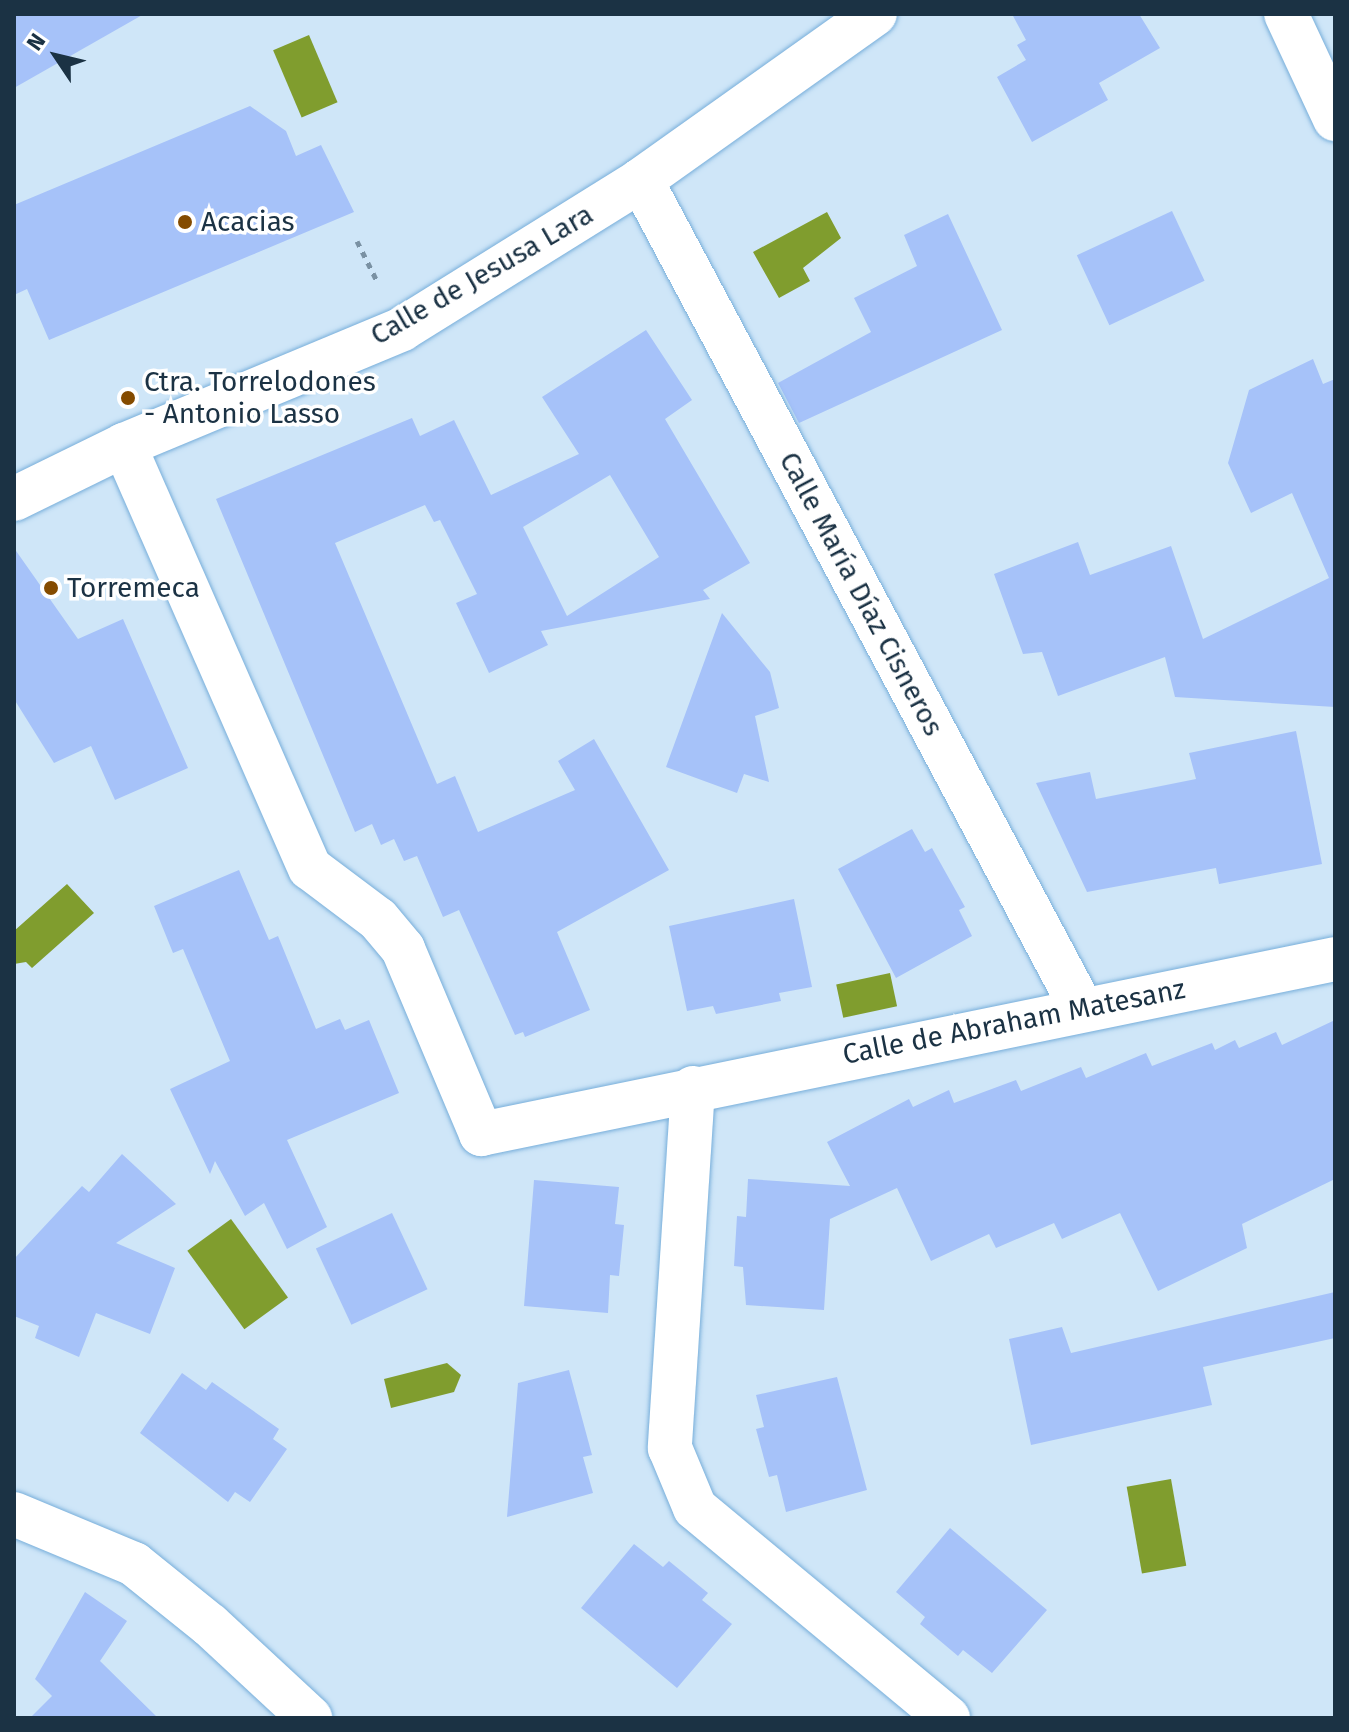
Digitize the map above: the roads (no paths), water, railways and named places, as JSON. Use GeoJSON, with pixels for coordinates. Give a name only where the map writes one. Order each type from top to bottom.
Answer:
{"type":"FeatureCollection","features":[{"type":"Feature","properties":{"kind":"street","name":"Calle de Jesusa Lara"},"geometry":{"type":"LineString","coordinates":[[14,499],[124,445],[402,329],[641,180],[875,14]]}},
{"type":"Feature","properties":{"kind":"street"},"geometry":{"type":"LineString","coordinates":[[1296,19],[1335,119]]}},
{"type":"Feature","properties":{"kind":"street","name":"Calle María Díaz Cisneros"},"geometry":{"type":"LineString","coordinates":[[641,180],[1081,1007]]}},
{"type":"Feature","properties":{"kind":"street","name":"Calle de Abraham Matesanz"},"geometry":{"type":"LineString","coordinates":[[124,445],[310,868],[378,919],[403,949],[481,1134],[1081,1007],[1335,959]]}},
{"type":"Feature","properties":{"kind":"street"},"geometry":{"type":"LineString","coordinates":[[693,1088],[670,1448],[695,1508],[948,1718]]}},
{"type":"Feature","properties":{"kind":"street"},"geometry":{"type":"LineString","coordinates":[[14,1514],[134,1564],[210,1625],[310,1718]]}},
{"type":"Feature","properties":{"kind":"place","name":"Acacias"},"geometry":{"type":"Point","coordinates":[185,222]}},
{"type":"Feature","properties":{"kind":"place","name":"Ctra. Torrelodones - Antonio Lasso"},"geometry":{"type":"Point","coordinates":[128,398]}},
{"type":"Feature","properties":{"kind":"place","name":"Torremeca"},"geometry":{"type":"Point","coordinates":[51,588]}}]}
